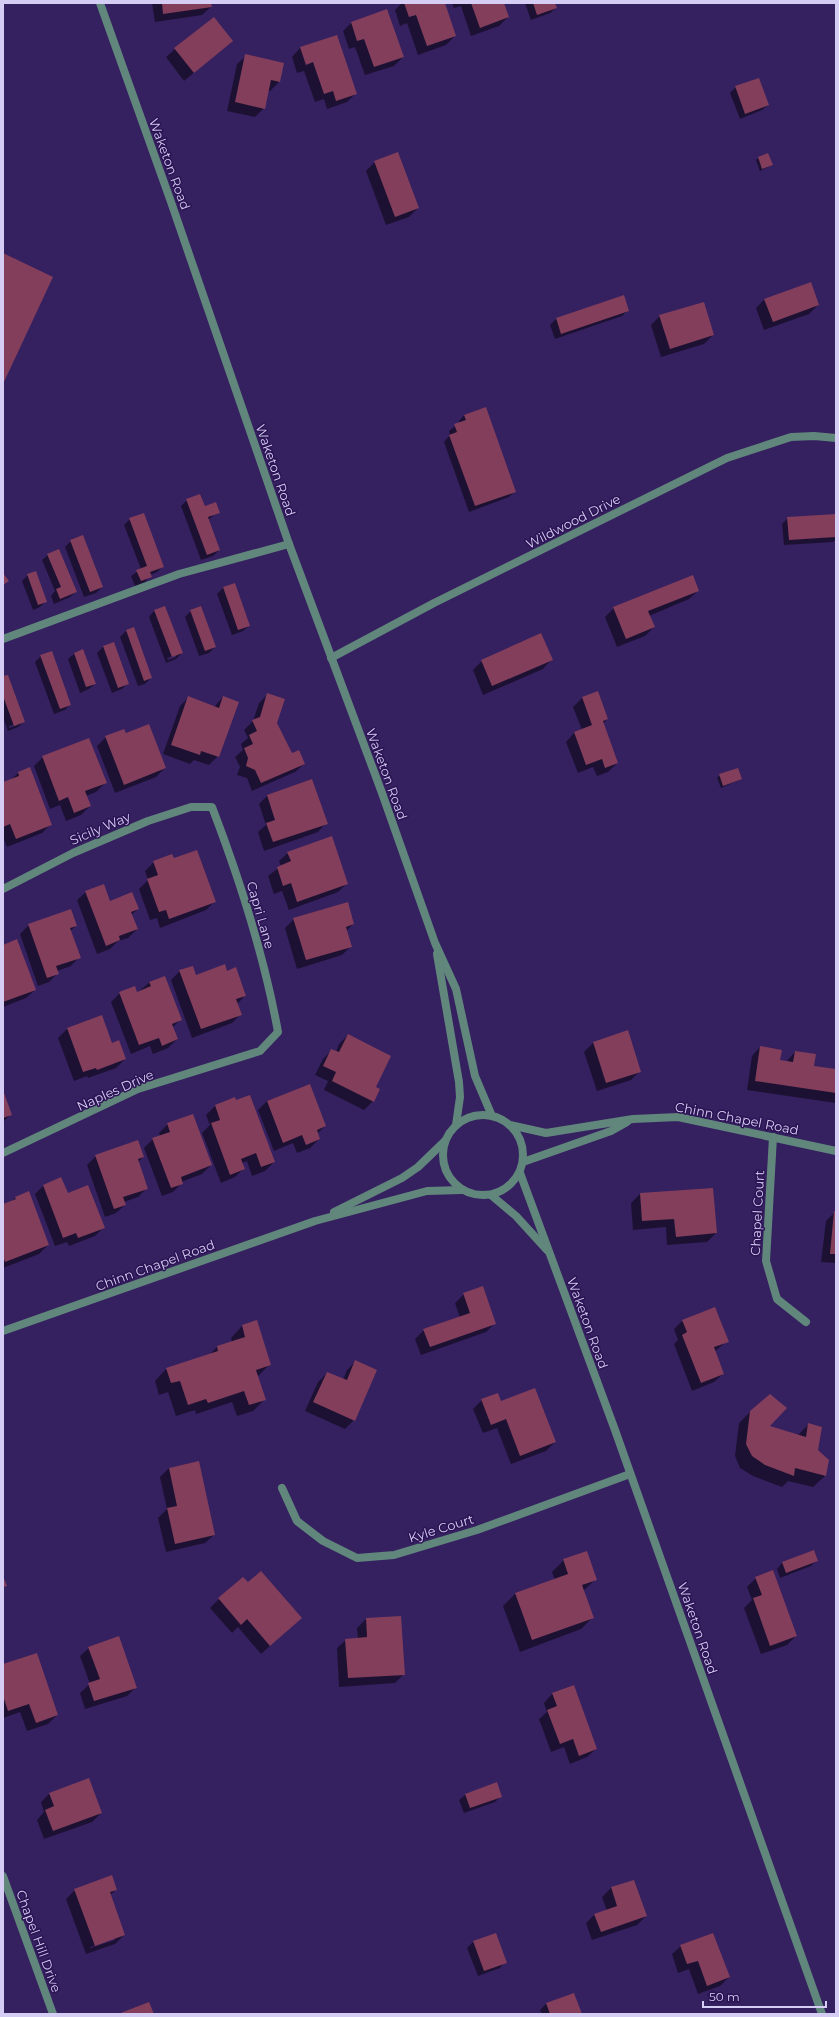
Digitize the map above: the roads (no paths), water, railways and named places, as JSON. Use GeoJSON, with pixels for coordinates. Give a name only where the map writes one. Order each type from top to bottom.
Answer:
{"type":"FeatureCollection","features":[{"type":"Feature","properties":{"kind":"street","name":"Waketon Road"},"geometry":{"type":"LineString","coordinates":[[100,3],[174,209],[289,544],[330,658],[382,794],[435,943],[456,989],[475,1076],[492,1116]]}},
{"type":"Feature","properties":{"kind":"street","name":"Wildwood Drive"},"geometry":{"type":"LineString","coordinates":[[330,658],[434,603],[727,458],[792,437],[814,436],[836,438]]}},
{"type":"Feature","properties":{"kind":"street"},"geometry":{"type":"LineString","coordinates":[[3,639],[179,574],[289,544]]}},
{"type":"Feature","properties":{"kind":"street","name":"Sicily Way"},"geometry":{"type":"LineString","coordinates":[[3,889],[73,853],[148,821],[191,807],[212,808]]}},
{"type":"Feature","properties":{"kind":"street","name":"Capri Lane"},"geometry":{"type":"LineString","coordinates":[[212,808],[235,865],[272,999],[278,1032]]}},
{"type":"Feature","properties":{"kind":"street","name":"Waketon Road"},"geometry":{"type":"LineString","coordinates":[[435,943],[459,1082],[460,1097],[456,1125]]}},
{"type":"Feature","properties":{"kind":"street","name":"Naples Drive"},"geometry":{"type":"LineString","coordinates":[[3,1153],[138,1089],[260,1051],[278,1032]]}},
{"type":"Feature","properties":{"kind":"street"},"geometry":{"type":"LineString","coordinates":[[482,1114],[492,1116],[510,1125],[521,1142],[523,1162],[520,1173],[509,1187],[491,1195],[481,1196],[462,1190],[454,1184],[444,1167],[442,1158],[446,1140],[456,1125],[472,1116],[482,1114]]}},
{"type":"Feature","properties":{"kind":"street","name":"Chinn Chapel Road"},"geometry":{"type":"LineString","coordinates":[[510,1125],[546,1133],[633,1119],[678,1117],[836,1151]]}},
{"type":"Feature","properties":{"kind":"street","name":"Chinn Chapel Road"},"geometry":{"type":"LineString","coordinates":[[523,1162],[611,1131],[633,1119]]}},
{"type":"Feature","properties":{"kind":"street","name":"Chapel Court"},"geometry":{"type":"LineString","coordinates":[[773,1137],[766,1261],[777,1299],[806,1322]]}},
{"type":"Feature","properties":{"kind":"street","name":"Chinn Chapel Road"},"geometry":{"type":"LineString","coordinates":[[315,1220],[402,1178],[418,1167],[446,1140]]}},
{"type":"Feature","properties":{"kind":"street","name":"Waketon Road"},"geometry":{"type":"LineString","coordinates":[[520,1173],[630,1474],[822,2014]]}},
{"type":"Feature","properties":{"kind":"street","name":"Chinn Chapel Road"},"geometry":{"type":"LineString","coordinates":[[3,1331],[315,1220],[427,1191],[462,1190]]}},
{"type":"Feature","properties":{"kind":"street","name":"Waketon Road"},"geometry":{"type":"LineString","coordinates":[[491,1195],[516,1216],[549,1252]]}},
{"type":"Feature","properties":{"kind":"street","name":"Kyle Court"},"geometry":{"type":"LineString","coordinates":[[282,1488],[297,1521],[323,1541],[357,1558],[394,1555],[477,1530],[630,1474]]}},
{"type":"Feature","properties":{"kind":"street","name":"Chapel Hill Drive"},"geometry":{"type":"LineString","coordinates":[[3,1876],[53,2014]]}}]}
